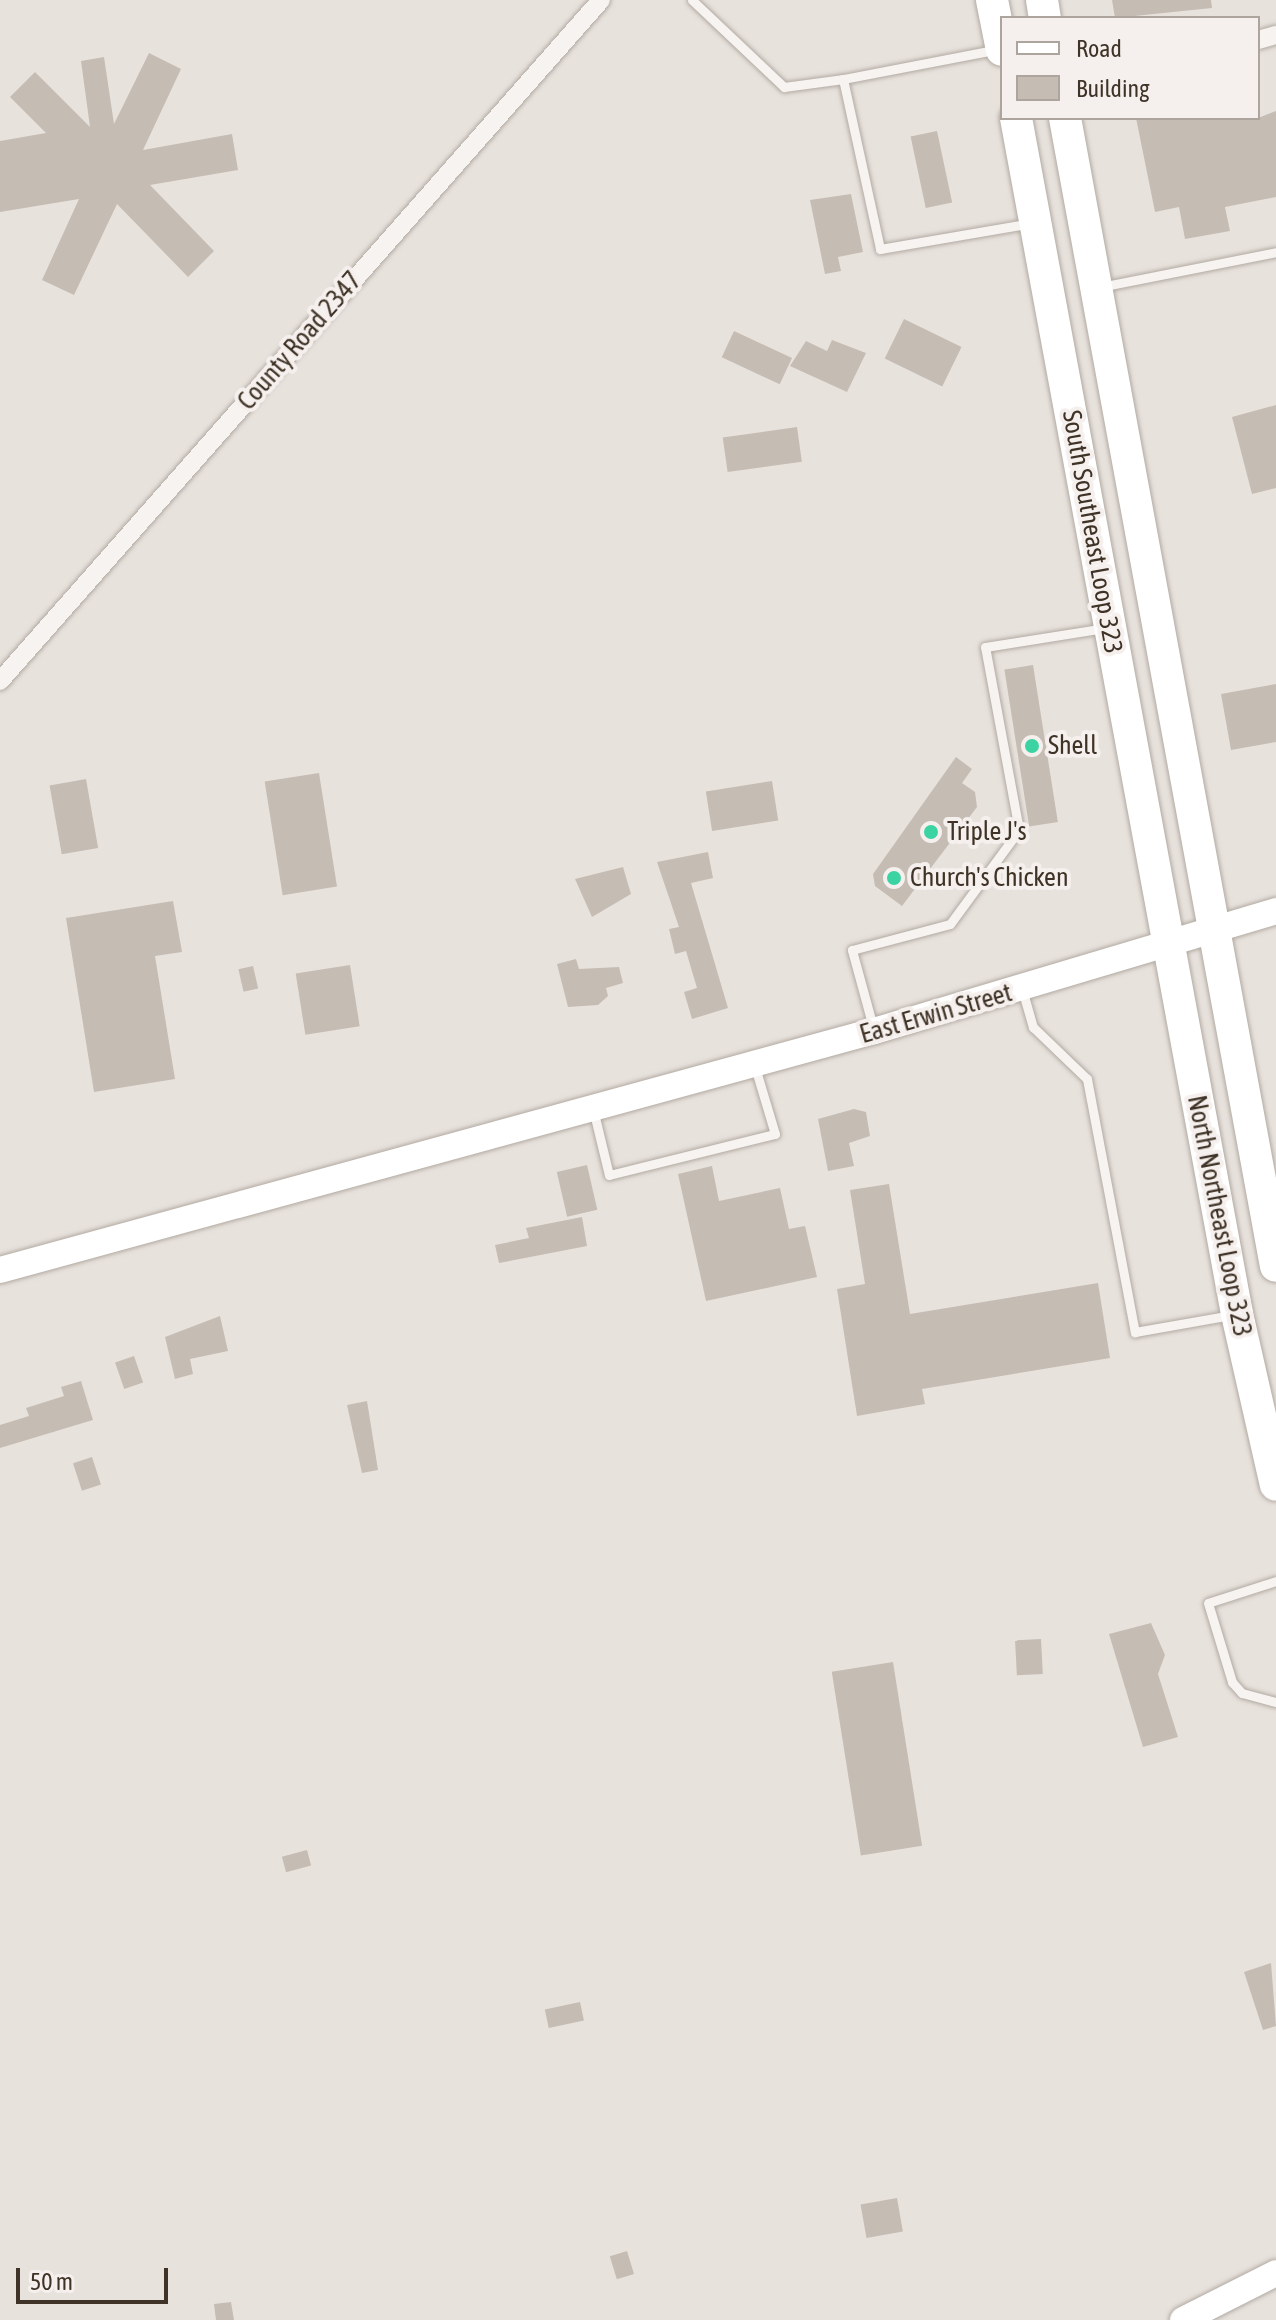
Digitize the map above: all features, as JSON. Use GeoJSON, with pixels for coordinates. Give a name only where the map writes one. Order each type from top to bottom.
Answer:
{"type":"FeatureCollection","features":[{"type":"Feature","properties":{"kind":"highway"},"geometry":{"type":"LineString","coordinates":[[992,0],[1000,39]]}},
{"type":"Feature","properties":{"kind":"highway","name":"South Southeast Loop 323"},"geometry":{"type":"LineString","coordinates":[[1016,120],[1168,947]]}},
{"type":"Feature","properties":{"kind":"highway","name":"South Southeast Loop 323"},"geometry":{"type":"LineString","coordinates":[[1065,120],[1213,933]]}},
{"type":"Feature","properties":{"kind":"highway","name":"North Northeast Loop 323"},"geometry":{"type":"LineString","coordinates":[[1213,933],[1276,1266]]}},
{"type":"Feature","properties":{"kind":"highway","name":"North Northeast Loop 323"},"geometry":{"type":"LineString","coordinates":[[1168,947],[1237,1314],[1276,1485]]}},
{"type":"Feature","properties":{"kind":"main road","name":"East Erwin Street"},"geometry":{"type":"LineString","coordinates":[[0,1270],[874,1031],[1168,947],[1276,911]]}},
{"type":"Feature","properties":{"kind":"main road"},"geometry":{"type":"LineString","coordinates":[[1183,2320],[1276,2273]]}},
{"type":"Feature","properties":{"kind":"street","name":"County Road 2347"},"geometry":{"type":"LineString","coordinates":[[0,681],[601,0]]}},
{"type":"Feature","properties":{"kind":"lane"},"geometry":{"type":"LineString","coordinates":[[692,0],[784,87],[1000,49]]}},
{"type":"Feature","properties":{"kind":"lane"},"geometry":{"type":"LineString","coordinates":[[843,79],[880,249],[1036,223]]}},
{"type":"Feature","properties":{"kind":"lane"},"geometry":{"type":"LineString","coordinates":[[1097,288],[1276,252]]}},
{"type":"Feature","properties":{"kind":"lane"},"geometry":{"type":"LineString","coordinates":[[874,1031],[852,950],[950,924],[1019,830],[985,647],[1108,628]]}},
{"type":"Feature","properties":{"kind":"lane"},"geometry":{"type":"LineString","coordinates":[[1022,989],[1033,1027],[1087,1079],[1135,1332],[1237,1314]]}},
{"type":"Feature","properties":{"kind":"lane"},"geometry":{"type":"LineString","coordinates":[[592,1106],[609,1175],[775,1134],[754,1063]]}},
{"type":"Feature","properties":{"kind":"lane"},"geometry":{"type":"LineString","coordinates":[[1276,1581],[1208,1603],[1232,1682],[1276,1702]]}},
{"type":"Feature","properties":{"kind":"building"},"geometry":{"type":"Polygon","coordinates":[[[1112,0],[1211,0],[1212,8],[1134,16],[1115,16],[1112,0]]]}},
{"type":"Feature","properties":{"kind":"building"},"geometry":{"type":"Polygon","coordinates":[[[149,53],[181,69],[143,150],[232,134],[238,170],[150,185],[214,251],[188,277],[117,204],[74,295],[42,280],[79,199],[0,212],[0,141],[46,133],[10,97],[35,72],[90,127],[81,61],[104,57],[114,124],[149,53]]]}},
{"type":"Feature","properties":{"kind":"building"},"geometry":{"type":"Polygon","coordinates":[[[1276,111],[1276,197],[1225,207],[1230,231],[1185,239],[1179,207],[1155,212],[1136,120],[1260,120],[1260,117],[1276,111]]]}},
{"type":"Feature","properties":{"kind":"building"},"geometry":{"type":"Polygon","coordinates":[[[937,131],[952,202],[926,208],[911,137],[937,131]]]}},
{"type":"Feature","properties":{"kind":"building"},"geometry":{"type":"Polygon","coordinates":[[[851,194],[863,252],[838,257],[841,271],[825,274],[810,200],[851,194]]]}},
{"type":"Feature","properties":{"kind":"building"},"geometry":{"type":"Polygon","coordinates":[[[904,319],[962,347],[942,387],[885,359],[904,319]]]}},
{"type":"Feature","properties":{"kind":"building"},"geometry":{"type":"Polygon","coordinates":[[[734,331],[792,358],[780,384],[722,357],[734,331]]]}},
{"type":"Feature","properties":{"kind":"building"},"geometry":{"type":"Polygon","coordinates":[[[832,340],[866,353],[847,392],[790,366],[806,341],[827,351],[832,340]]]}},
{"type":"Feature","properties":{"kind":"building"},"geometry":{"type":"Polygon","coordinates":[[[1276,405],[1276,488],[1252,494],[1232,417],[1276,405]]]}},
{"type":"Feature","properties":{"kind":"building"},"geometry":{"type":"Polygon","coordinates":[[[797,427],[802,462],[728,472],[723,437],[797,427]]]}},
{"type":"Feature","properties":{"kind":"building","name":"Shell"},"geometry":{"type":"Polygon","coordinates":[[[1033,665],[1058,822],[1029,827],[1004,670],[1033,665]]]}},
{"type":"Feature","properties":{"kind":"building"},"geometry":{"type":"Polygon","coordinates":[[[1276,684],[1276,742],[1231,750],[1221,694],[1276,684]]]}},
{"type":"Feature","properties":{"kind":"building","name":"Triple J's"},"geometry":{"type":"Polygon","coordinates":[[[956,757],[972,769],[962,783],[975,792],[977,807],[902,906],[875,886],[873,874],[956,757]]]}},
{"type":"Feature","properties":{"kind":"building"},"geometry":{"type":"Polygon","coordinates":[[[319,773],[337,887],[283,895],[265,782],[319,773]]]}},
{"type":"Feature","properties":{"kind":"building"},"geometry":{"type":"Polygon","coordinates":[[[86,779],[98,848],[62,854],[50,785],[86,779]]]}},
{"type":"Feature","properties":{"kind":"building"},"geometry":{"type":"Polygon","coordinates":[[[772,781],[778,821],[712,831],[706,791],[772,781]]]}},
{"type":"Feature","properties":{"kind":"building"},"geometry":{"type":"Polygon","coordinates":[[[708,852],[713,878],[691,883],[728,1008],[692,1019],[684,992],[697,988],[686,951],[675,954],[669,929],[679,927],[657,862],[708,852]]]}},
{"type":"Feature","properties":{"kind":"building"},"geometry":{"type":"Polygon","coordinates":[[[623,867],[631,894],[592,917],[575,879],[623,867]]]}},
{"type":"Feature","properties":{"kind":"building"},"geometry":{"type":"Polygon","coordinates":[[[173,901],[182,952],[155,956],[175,1079],[94,1092],[66,918],[173,901]]]}},
{"type":"Feature","properties":{"kind":"building"},"geometry":{"type":"Polygon","coordinates":[[[576,959],[579,969],[619,967],[623,983],[606,988],[608,996],[598,1005],[568,1007],[557,964],[576,959]]]}},
{"type":"Feature","properties":{"kind":"building"},"geometry":{"type":"Polygon","coordinates":[[[350,965],[360,1026],[305,1035],[296,974],[350,965]]]}},
{"type":"Feature","properties":{"kind":"building"},"geometry":{"type":"Polygon","coordinates":[[[253,966],[258,988],[244,992],[238,969],[253,966]]]}},
{"type":"Feature","properties":{"kind":"building"},"geometry":{"type":"Polygon","coordinates":[[[854,1109],[866,1112],[870,1136],[849,1143],[854,1166],[828,1171],[818,1119],[854,1109]]]}},
{"type":"Feature","properties":{"kind":"building"},"geometry":{"type":"Polygon","coordinates":[[[587,1165],[597,1210],[567,1217],[557,1172],[587,1165]]]}},
{"type":"Feature","properties":{"kind":"building"},"geometry":{"type":"Polygon","coordinates":[[[712,1166],[719,1201],[780,1188],[789,1229],[805,1226],[817,1277],[706,1301],[678,1174],[712,1166]]]}},
{"type":"Feature","properties":{"kind":"building"},"geometry":{"type":"Polygon","coordinates":[[[889,1184],[910,1314],[1098,1283],[1110,1358],[922,1389],[925,1404],[857,1416],[837,1289],[865,1284],[850,1190],[889,1184]]]}},
{"type":"Feature","properties":{"kind":"building"},"geometry":{"type":"Polygon","coordinates":[[[582,1217],[587,1246],[499,1263],[495,1245],[529,1238],[526,1228],[582,1217]]]}},
{"type":"Feature","properties":{"kind":"building"},"geometry":{"type":"Polygon","coordinates":[[[220,1316],[228,1351],[190,1359],[193,1374],[175,1379],[165,1337],[220,1316]]]}},
{"type":"Feature","properties":{"kind":"building"},"geometry":{"type":"Polygon","coordinates":[[[134,1356],[143,1382],[124,1389],[115,1363],[134,1356]]]}},
{"type":"Feature","properties":{"kind":"building"},"geometry":{"type":"Polygon","coordinates":[[[81,1381],[93,1420],[0,1448],[0,1425],[29,1416],[26,1408],[64,1396],[61,1387],[81,1381]]]}},
{"type":"Feature","properties":{"kind":"building"},"geometry":{"type":"Polygon","coordinates":[[[367,1401],[378,1470],[362,1473],[347,1405],[367,1401]]]}},
{"type":"Feature","properties":{"kind":"building"},"geometry":{"type":"Polygon","coordinates":[[[92,1457],[101,1485],[82,1491],[73,1463],[92,1457]]]}},
{"type":"Feature","properties":{"kind":"building"},"geometry":{"type":"Polygon","coordinates":[[[1151,1623],[1165,1655],[1158,1674],[1178,1737],[1143,1747],[1109,1634],[1151,1623]]]}},
{"type":"Feature","properties":{"kind":"building"},"geometry":{"type":"Polygon","coordinates":[[[1041,1639],[1043,1674],[1017,1675],[1015,1640],[1041,1639]]]}},
{"type":"Feature","properties":{"kind":"building"},"geometry":{"type":"Polygon","coordinates":[[[893,1662],[922,1846],[861,1855],[832,1672],[893,1662]]]}},
{"type":"Feature","properties":{"kind":"building"},"geometry":{"type":"Polygon","coordinates":[[[307,1850],[311,1865],[286,1872],[282,1857],[307,1850]]]}},
{"type":"Feature","properties":{"kind":"building"},"geometry":{"type":"Polygon","coordinates":[[[1271,1963],[1276,2026],[1263,2030],[1244,1972],[1271,1963]]]}},
{"type":"Feature","properties":{"kind":"building"},"geometry":{"type":"Polygon","coordinates":[[[580,2002],[584,2021],[549,2028],[545,2009],[580,2002]]]}},
{"type":"Feature","properties":{"kind":"building"},"geometry":{"type":"Polygon","coordinates":[[[897,2198],[903,2231],[866,2238],[861,2204],[897,2198]]]}},
{"type":"Feature","properties":{"kind":"building"},"geometry":{"type":"Polygon","coordinates":[[[627,2251],[634,2274],[617,2279],[610,2256],[627,2251]]]}},
{"type":"Feature","properties":{"kind":"building"},"geometry":{"type":"Polygon","coordinates":[[[231,2302],[234,2320],[216,2320],[214,2304],[231,2302]]]}},
{"type":"Feature","properties":{"kind":"place","name":"Shell"},"geometry":{"type":"Point","coordinates":[1032,746]}},
{"type":"Feature","properties":{"kind":"place","name":"Triple J's"},"geometry":{"type":"Point","coordinates":[931,832]}},
{"type":"Feature","properties":{"kind":"place","name":"Church's Chicken"},"geometry":{"type":"Point","coordinates":[894,878]}}]}
